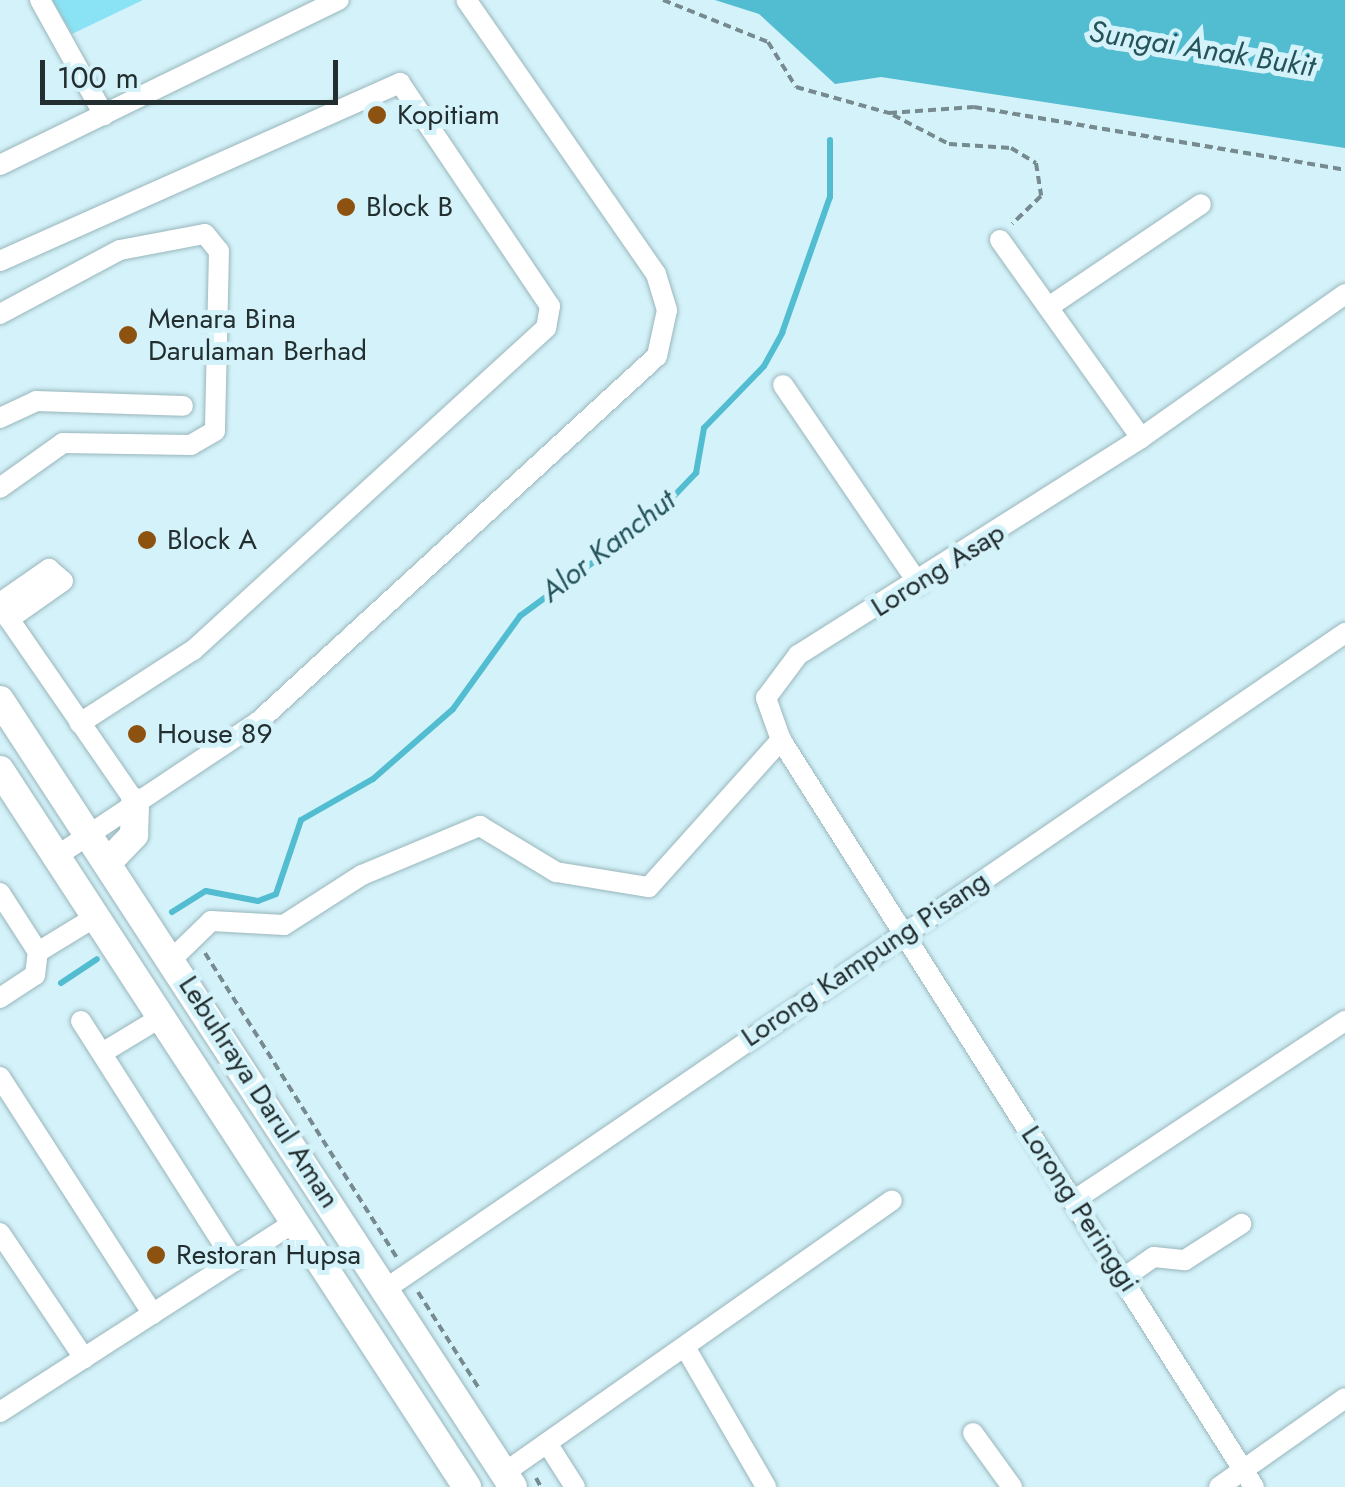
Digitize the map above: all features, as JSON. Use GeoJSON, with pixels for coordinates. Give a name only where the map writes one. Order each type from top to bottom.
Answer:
{"type":"FeatureCollection","features":[{"type":"Feature","properties":{"kind":"main road","name":"Lebuhraya Darul Aman"},"geometry":{"type":"LineString","coordinates":[[0,700],[397,1281],[514,1473]]}},
{"type":"Feature","properties":{"kind":"main road","name":"Lebuhraya Darul Aman"},"geometry":{"type":"LineString","coordinates":[[0,770],[9,800],[57,856],[98,916],[467,1487]]}},
{"type":"Feature","properties":{"kind":"main road"},"geometry":{"type":"LineString","coordinates":[[110,860],[134,835],[135,802]]}},
{"type":"Feature","properties":{"kind":"street"},"geometry":{"type":"LineString","coordinates":[[40,0],[104,116]]}},
{"type":"Feature","properties":{"kind":"street"},"geometry":{"type":"LineString","coordinates":[[0,166],[339,0]]}},
{"type":"Feature","properties":{"kind":"street"},"geometry":{"type":"LineString","coordinates":[[57,856],[258,722],[658,356],[666,310],[656,274],[466,0]]}},
{"type":"Feature","properties":{"kind":"street"},"geometry":{"type":"LineString","coordinates":[[0,261],[400,83],[550,306],[546,328],[193,650],[80,723]]}},
{"type":"Feature","properties":{"kind":"street"},"geometry":{"type":"LineString","coordinates":[[1050,306],[1200,204]]}},
{"type":"Feature","properties":{"kind":"street"},"geometry":{"type":"LineString","coordinates":[[0,314],[120,250],[205,234],[219,250],[215,431],[191,445],[63,442],[0,488]]}},
{"type":"Feature","properties":{"kind":"street"},"geometry":{"type":"LineString","coordinates":[[1000,240],[1141,438]]}},
{"type":"Feature","properties":{"kind":"street","name":"Lorong Asap"},"geometry":{"type":"LineString","coordinates":[[903,932],[781,740],[766,698],[785,667],[920,584],[1141,438],[1345,294]]}},
{"type":"Feature","properties":{"kind":"street"},"geometry":{"type":"LineString","coordinates":[[783,385],[920,584]]}},
{"type":"Feature","properties":{"kind":"street"},"geometry":{"type":"LineString","coordinates":[[0,418],[36,401],[182,406]]}},
{"type":"Feature","properties":{"kind":"street"},"geometry":{"type":"LineString","coordinates":[[58,576],[3,609],[135,802]]}},
{"type":"Feature","properties":{"kind":"street","name":"Lorong Kampung Pisang"},"geometry":{"type":"LineString","coordinates":[[397,1281],[1345,633]]}},
{"type":"Feature","properties":{"kind":"street"},"geometry":{"type":"LineString","coordinates":[[173,958],[212,921],[284,925],[362,875],[480,826],[556,872],[649,887],[781,740]]}},
{"type":"Feature","properties":{"kind":"street"},"geometry":{"type":"LineString","coordinates":[[0,893],[38,952],[36,975],[0,998]]}},
{"type":"Feature","properties":{"kind":"street"},"geometry":{"type":"LineString","coordinates":[[38,952],[98,916]]}},
{"type":"Feature","properties":{"kind":"street","name":"Lorong Peringgi"},"geometry":{"type":"LineString","coordinates":[[903,932],[1076,1199],[1254,1487]]}},
{"type":"Feature","properties":{"kind":"street"},"geometry":{"type":"LineString","coordinates":[[102,1054],[162,1016]]}},
{"type":"Feature","properties":{"kind":"street"},"geometry":{"type":"LineString","coordinates":[[81,1021],[234,1262]]}},
{"type":"Feature","properties":{"kind":"street"},"geometry":{"type":"LineString","coordinates":[[1076,1199],[1345,1021]]}},
{"type":"Feature","properties":{"kind":"street"},"geometry":{"type":"LineString","coordinates":[[0,1077],[152,1314]]}},
{"type":"Feature","properties":{"kind":"street"},"geometry":{"type":"LineString","coordinates":[[514,1473],[547,1444],[892,1200]]}},
{"type":"Feature","properties":{"kind":"street"},"geometry":{"type":"LineString","coordinates":[[0,1412],[296,1222]]}},
{"type":"Feature","properties":{"kind":"street"},"geometry":{"type":"LineString","coordinates":[[1125,1277],[1154,1257],[1185,1260],[1241,1224]]}},
{"type":"Feature","properties":{"kind":"street"},"geometry":{"type":"LineString","coordinates":[[0,1233],[84,1358]]}},
{"type":"Feature","properties":{"kind":"street"},"geometry":{"type":"LineString","coordinates":[[685,1347],[766,1487]]}},
{"type":"Feature","properties":{"kind":"street"},"geometry":{"type":"LineString","coordinates":[[1219,1487],[1241,1467],[1345,1398]]}},
{"type":"Feature","properties":{"kind":"street"},"geometry":{"type":"LineString","coordinates":[[974,1432],[1012,1487]]}},
{"type":"Feature","properties":{"kind":"street"},"geometry":{"type":"LineString","coordinates":[[547,1444],[575,1487]]}},
{"type":"Feature","properties":{"kind":"path"},"geometry":{"type":"LineString","coordinates":[[663,0],[768,42],[796,87],[888,113],[949,144],[1012,148],[1036,163],[1041,196],[1000,240]]}},
{"type":"Feature","properties":{"kind":"path"},"geometry":{"type":"LineString","coordinates":[[888,113],[974,107],[1345,170]]}},
{"type":"Feature","properties":{"kind":"path"},"geometry":{"type":"LineString","coordinates":[[195,937],[397,1281],[492,1409]]}},
{"type":"Feature","properties":{"kind":"path"},"geometry":{"type":"LineString","coordinates":[[514,1473],[542,1487]]}},
{"type":"Feature","properties":{"kind":"shaded area"},"geometry":{"type":"Polygon","coordinates":[[[52,0],[143,0],[72,34],[52,0]]]}},
{"type":"Feature","properties":{"kind":"water","name":"Sungai Anak Bukit"},"geometry":{"type":"Polygon","coordinates":[[[715,0],[1345,0],[1345,148],[881,77],[835,84],[759,14],[715,0]]]}},
{"type":"Feature","properties":{"kind":"waterway","name":"Alor Kanchut"},"geometry":{"type":"LineString","coordinates":[[172,912],[206,891],[258,901],[276,894],[301,820],[373,779],[453,709],[520,616],[652,519],[696,473],[704,428],[764,366],[782,333],[830,197],[830,140]]}},
{"type":"Feature","properties":{"kind":"waterway","name":"Alor Kanchut"},"geometry":{"type":"LineString","coordinates":[[61,983],[97,959]]}},
{"type":"Feature","properties":{"kind":"place","name":"Kopitiam"},"geometry":{"type":"Point","coordinates":[377,115]}},
{"type":"Feature","properties":{"kind":"place","name":"Block B"},"geometry":{"type":"Point","coordinates":[346,207]}},
{"type":"Feature","properties":{"kind":"place","name":"Menara Bina Darulaman Berhad"},"geometry":{"type":"Point","coordinates":[128,335]}},
{"type":"Feature","properties":{"kind":"place","name":"Block A"},"geometry":{"type":"Point","coordinates":[147,540]}},
{"type":"Feature","properties":{"kind":"place","name":"House 89"},"geometry":{"type":"Point","coordinates":[137,734]}},
{"type":"Feature","properties":{"kind":"place","name":"Restoran Hupsa"},"geometry":{"type":"Point","coordinates":[156,1255]}}]}
